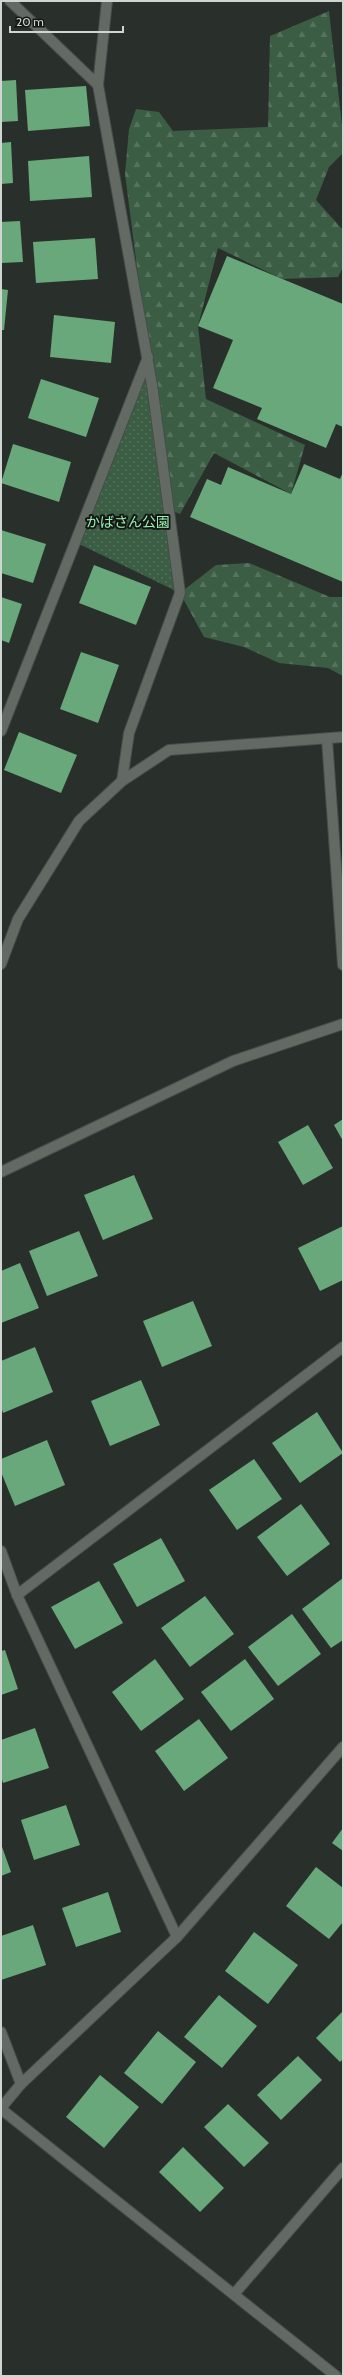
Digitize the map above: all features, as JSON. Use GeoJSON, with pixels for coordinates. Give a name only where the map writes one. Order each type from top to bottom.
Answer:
{"type":"FeatureCollection","features":[{"type":"Feature","properties":{"kind":"street"},"geometry":{"type":"LineString","coordinates":[[10,1],[98,85]]}},
{"type":"Feature","properties":{"kind":"street"},"geometry":{"type":"LineString","coordinates":[[108,1],[98,85],[148,356],[180,594],[129,733],[122,781]]}},
{"type":"Feature","properties":{"kind":"street"},"geometry":{"type":"LineString","coordinates":[[1,731],[148,356]]}},
{"type":"Feature","properties":{"kind":"street"},"geometry":{"type":"LineString","coordinates":[[1,964],[18,919],[79,821],[122,781],[169,750],[343,738]]}},
{"type":"Feature","properties":{"kind":"street"},"geometry":{"type":"LineString","coordinates":[[327,739],[343,965]]}},
{"type":"Feature","properties":{"kind":"street"},"geometry":{"type":"LineString","coordinates":[[1,1172],[233,1061],[343,1024]]}},
{"type":"Feature","properties":{"kind":"street"},"geometry":{"type":"LineString","coordinates":[[17,1595],[343,1346]]}},
{"type":"Feature","properties":{"kind":"street"},"geometry":{"type":"LineString","coordinates":[[1,1551],[17,1595],[177,1937]]}},
{"type":"Feature","properties":{"kind":"street"},"geometry":{"type":"LineString","coordinates":[[336,2376],[235,2293],[1,2108],[22,2084],[177,1937],[343,1747]]}},
{"type":"Feature","properties":{"kind":"street"},"geometry":{"type":"LineString","coordinates":[[1,2032],[22,2084]]}},
{"type":"Feature","properties":{"kind":"street"},"geometry":{"type":"LineString","coordinates":[[235,2293],[343,2168]]}},
{"type":"Feature","properties":{"kind":"green space"},"geometry":{"type":"Polygon","coordinates":[[[329,11],[343,134],[343,153],[329,167],[316,200],[343,230],[343,267],[338,277],[282,279],[218,248],[198,326],[206,399],[305,445],[291,494],[214,453],[180,514],[168,509],[125,174],[129,129],[136,109],[159,112],[173,131],[268,127],[270,36],[329,11]]]}},
{"type":"Feature","properties":{"kind":"green space","name":"かばさん公園"},"geometry":{"type":"Polygon","coordinates":[[[148,356],[180,593],[75,542],[148,356]]]}},
{"type":"Feature","properties":{"kind":"green space"},"geometry":{"type":"Polygon","coordinates":[[[249,563],[330,597],[343,597],[343,676],[328,668],[279,663],[244,647],[204,637],[180,593],[216,565],[249,563]]]}},
{"type":"Feature","properties":{"kind":"building"},"geometry":{"type":"Polygon","coordinates":[[[16,80],[18,121],[1,122],[1,81],[16,80]]]}},
{"type":"Feature","properties":{"kind":"building"},"geometry":{"type":"Polygon","coordinates":[[[86,86],[90,126],[28,131],[25,90],[86,86]]]}},
{"type":"Feature","properties":{"kind":"building"},"geometry":{"type":"Polygon","coordinates":[[[11,142],[13,183],[1,184],[1,143],[11,142]]]}},
{"type":"Feature","properties":{"kind":"building"},"geometry":{"type":"Polygon","coordinates":[[[89,156],[92,197],[30,201],[28,161],[89,156]]]}},
{"type":"Feature","properties":{"kind":"building"},"geometry":{"type":"Polygon","coordinates":[[[20,221],[23,262],[1,263],[1,222],[20,221]]]}},
{"type":"Feature","properties":{"kind":"building"},"geometry":{"type":"Polygon","coordinates":[[[95,238],[98,279],[36,283],[33,242],[95,238]]]}},
{"type":"Feature","properties":{"kind":"building"},"geometry":{"type":"Polygon","coordinates":[[[227,256],[343,304],[343,427],[336,424],[326,448],[257,419],[262,408],[213,388],[233,340],[198,326],[227,256]]]}},
{"type":"Feature","properties":{"kind":"building"},"geometry":{"type":"Polygon","coordinates":[[[1,289],[8,290],[4,330],[1,330],[1,289]]]}},
{"type":"Feature","properties":{"kind":"building"},"geometry":{"type":"Polygon","coordinates":[[[54,315],[115,322],[111,363],[50,357],[54,315]]]}},
{"type":"Feature","properties":{"kind":"building"},"geometry":{"type":"Polygon","coordinates":[[[41,379],[99,398],[86,437],[28,418],[41,379]]]}},
{"type":"Feature","properties":{"kind":"building"},"geometry":{"type":"Polygon","coordinates":[[[13,444],[71,462],[59,502],[1,483],[13,444]]]}},
{"type":"Feature","properties":{"kind":"building"},"geometry":{"type":"Polygon","coordinates":[[[304,464],[340,479],[343,472],[343,582],[190,517],[207,479],[221,485],[228,467],[291,494],[304,464]]]}},
{"type":"Feature","properties":{"kind":"building"},"geometry":{"type":"Polygon","coordinates":[[[1,530],[46,544],[33,583],[1,573],[1,530]]]}},
{"type":"Feature","properties":{"kind":"building"},"geometry":{"type":"Polygon","coordinates":[[[94,565],[151,587],[136,625],[79,603],[94,565]]]}},
{"type":"Feature","properties":{"kind":"building"},"geometry":{"type":"Polygon","coordinates":[[[1,597],[22,604],[9,643],[1,640],[1,597]]]}},
{"type":"Feature","properties":{"kind":"building"},"geometry":{"type":"Polygon","coordinates":[[[81,652],[119,665],[98,723],[60,709],[81,652]]]}},
{"type":"Feature","properties":{"kind":"building"},"geometry":{"type":"Polygon","coordinates":[[[19,732],[77,755],[61,793],[4,770],[19,732]]]}},
{"type":"Feature","properties":{"kind":"building"},"geometry":{"type":"Polygon","coordinates":[[[343,1119],[343,1141],[334,1125],[343,1119]]]}},
{"type":"Feature","properties":{"kind":"building"},"geometry":{"type":"Polygon","coordinates":[[[308,1125],[333,1168],[303,1185],[278,1142],[308,1125]]]}},
{"type":"Feature","properties":{"kind":"building"},"geometry":{"type":"Polygon","coordinates":[[[134,1175],[153,1219],[103,1240],[84,1195],[134,1175]]]}},
{"type":"Feature","properties":{"kind":"building"},"geometry":{"type":"Polygon","coordinates":[[[343,1226],[343,1280],[320,1291],[298,1248],[343,1226]]]}},
{"type":"Feature","properties":{"kind":"building"},"geometry":{"type":"Polygon","coordinates":[[[79,1231],[98,1276],[47,1296],[29,1251],[79,1231]]]}},
{"type":"Feature","properties":{"kind":"building"},"geometry":{"type":"Polygon","coordinates":[[[20,1263],[39,1308],[1,1323],[1,1271],[20,1263]]]}},
{"type":"Feature","properties":{"kind":"building"},"geometry":{"type":"Polygon","coordinates":[[[193,1301],[212,1346],[162,1367],[143,1321],[193,1301]]]}},
{"type":"Feature","properties":{"kind":"building"},"geometry":{"type":"Polygon","coordinates":[[[35,1347],[53,1392],[3,1413],[1,1407],[1,1361],[35,1347]]]}},
{"type":"Feature","properties":{"kind":"building"},"geometry":{"type":"Polygon","coordinates":[[[141,1380],[160,1425],[110,1446],[91,1401],[141,1380]]]}},
{"type":"Feature","properties":{"kind":"building"},"geometry":{"type":"Polygon","coordinates":[[[317,1412],[343,1453],[300,1483],[272,1443],[317,1412]]]}},
{"type":"Feature","properties":{"kind":"building"},"geometry":{"type":"Polygon","coordinates":[[[47,1440],[65,1485],[15,1506],[1,1472],[1,1459],[47,1440]]]}},
{"type":"Feature","properties":{"kind":"building"},"geometry":{"type":"Polygon","coordinates":[[[254,1459],[282,1499],[237,1530],[209,1490],[254,1459]]]}},
{"type":"Feature","properties":{"kind":"building"},"geometry":{"type":"Polygon","coordinates":[[[301,1504],[330,1544],[287,1576],[257,1537],[301,1504]]]}},
{"type":"Feature","properties":{"kind":"building"},"geometry":{"type":"Polygon","coordinates":[[[161,1538],[185,1581],[137,1607],[113,1564],[161,1538]]]}},
{"type":"Feature","properties":{"kind":"building"},"geometry":{"type":"Polygon","coordinates":[[[343,1578],[343,1640],[331,1648],[302,1609],[343,1578]]]}},
{"type":"Feature","properties":{"kind":"building"},"geometry":{"type":"Polygon","coordinates":[[[99,1581],[123,1623],[75,1649],[51,1607],[99,1581]]]}},
{"type":"Feature","properties":{"kind":"building"},"geometry":{"type":"Polygon","coordinates":[[[205,1596],[234,1634],[190,1667],[161,1628],[205,1596]]]}},
{"type":"Feature","properties":{"kind":"building"},"geometry":{"type":"Polygon","coordinates":[[[292,1614],[321,1654],[278,1686],[248,1647],[292,1614]]]}},
{"type":"Feature","properties":{"kind":"building"},"geometry":{"type":"Polygon","coordinates":[[[5,1650],[18,1689],[1,1695],[1,1651],[5,1650]]]}},
{"type":"Feature","properties":{"kind":"building"},"geometry":{"type":"Polygon","coordinates":[[[155,1659],[184,1699],[141,1731],[112,1692],[155,1659]]]}},
{"type":"Feature","properties":{"kind":"building"},"geometry":{"type":"Polygon","coordinates":[[[245,1659],[274,1699],[231,1731],[201,1692],[245,1659]]]}},
{"type":"Feature","properties":{"kind":"building"},"geometry":{"type":"Polygon","coordinates":[[[199,1719],[228,1758],[184,1791],[155,1751],[199,1719]]]}},
{"type":"Feature","properties":{"kind":"building"},"geometry":{"type":"Polygon","coordinates":[[[35,1728],[49,1768],[3,1783],[1,1776],[1,1740],[35,1728]]]}},
{"type":"Feature","properties":{"kind":"building"},"geometry":{"type":"Polygon","coordinates":[[[66,1805],[80,1845],[34,1860],[21,1820],[66,1805]]]}},
{"type":"Feature","properties":{"kind":"building"},"geometry":{"type":"Polygon","coordinates":[[[343,1828],[343,1851],[332,1843],[343,1828]]]}},
{"type":"Feature","properties":{"kind":"building"},"geometry":{"type":"Polygon","coordinates":[[[1,1844],[11,1872],[1,1876],[1,1844]]]}},
{"type":"Feature","properties":{"kind":"building"},"geometry":{"type":"Polygon","coordinates":[[[316,1867],[343,1888],[343,1922],[329,1939],[286,1906],[316,1867]]]}},
{"type":"Feature","properties":{"kind":"building"},"geometry":{"type":"Polygon","coordinates":[[[108,1892],[121,1932],[76,1947],[62,1908],[108,1892]]]}},
{"type":"Feature","properties":{"kind":"building"},"geometry":{"type":"Polygon","coordinates":[[[33,1925],[46,1965],[1,1980],[1,1936],[33,1925]]]}},
{"type":"Feature","properties":{"kind":"building"},"geometry":{"type":"Polygon","coordinates":[[[254,1932],[298,1965],[268,2004],[225,1971],[254,1932]]]}},
{"type":"Feature","properties":{"kind":"building"},"geometry":{"type":"Polygon","coordinates":[[[219,1995],[257,2026],[222,2068],[184,2037],[219,1995]]]}},
{"type":"Feature","properties":{"kind":"building"},"geometry":{"type":"Polygon","coordinates":[[[343,2011],[343,2059],[340,2062],[316,2038],[343,2011]]]}},
{"type":"Feature","properties":{"kind":"building"},"geometry":{"type":"Polygon","coordinates":[[[158,2031],[196,2062],[162,2104],[124,2073],[158,2031]]]}},
{"type":"Feature","properties":{"kind":"building"},"geometry":{"type":"Polygon","coordinates":[[[298,2056],[322,2080],[281,2120],[257,2095],[298,2056]]]}},
{"type":"Feature","properties":{"kind":"building"},"geometry":{"type":"Polygon","coordinates":[[[100,2075],[139,2107],[104,2148],[66,2117],[100,2075]]]}},
{"type":"Feature","properties":{"kind":"building"},"geometry":{"type":"Polygon","coordinates":[[[228,2104],[269,2143],[244,2167],[204,2127],[228,2104]]]}},
{"type":"Feature","properties":{"kind":"building"},"geometry":{"type":"Polygon","coordinates":[[[183,2147],[224,2188],[200,2212],[159,2172],[183,2147]]]}}]}
